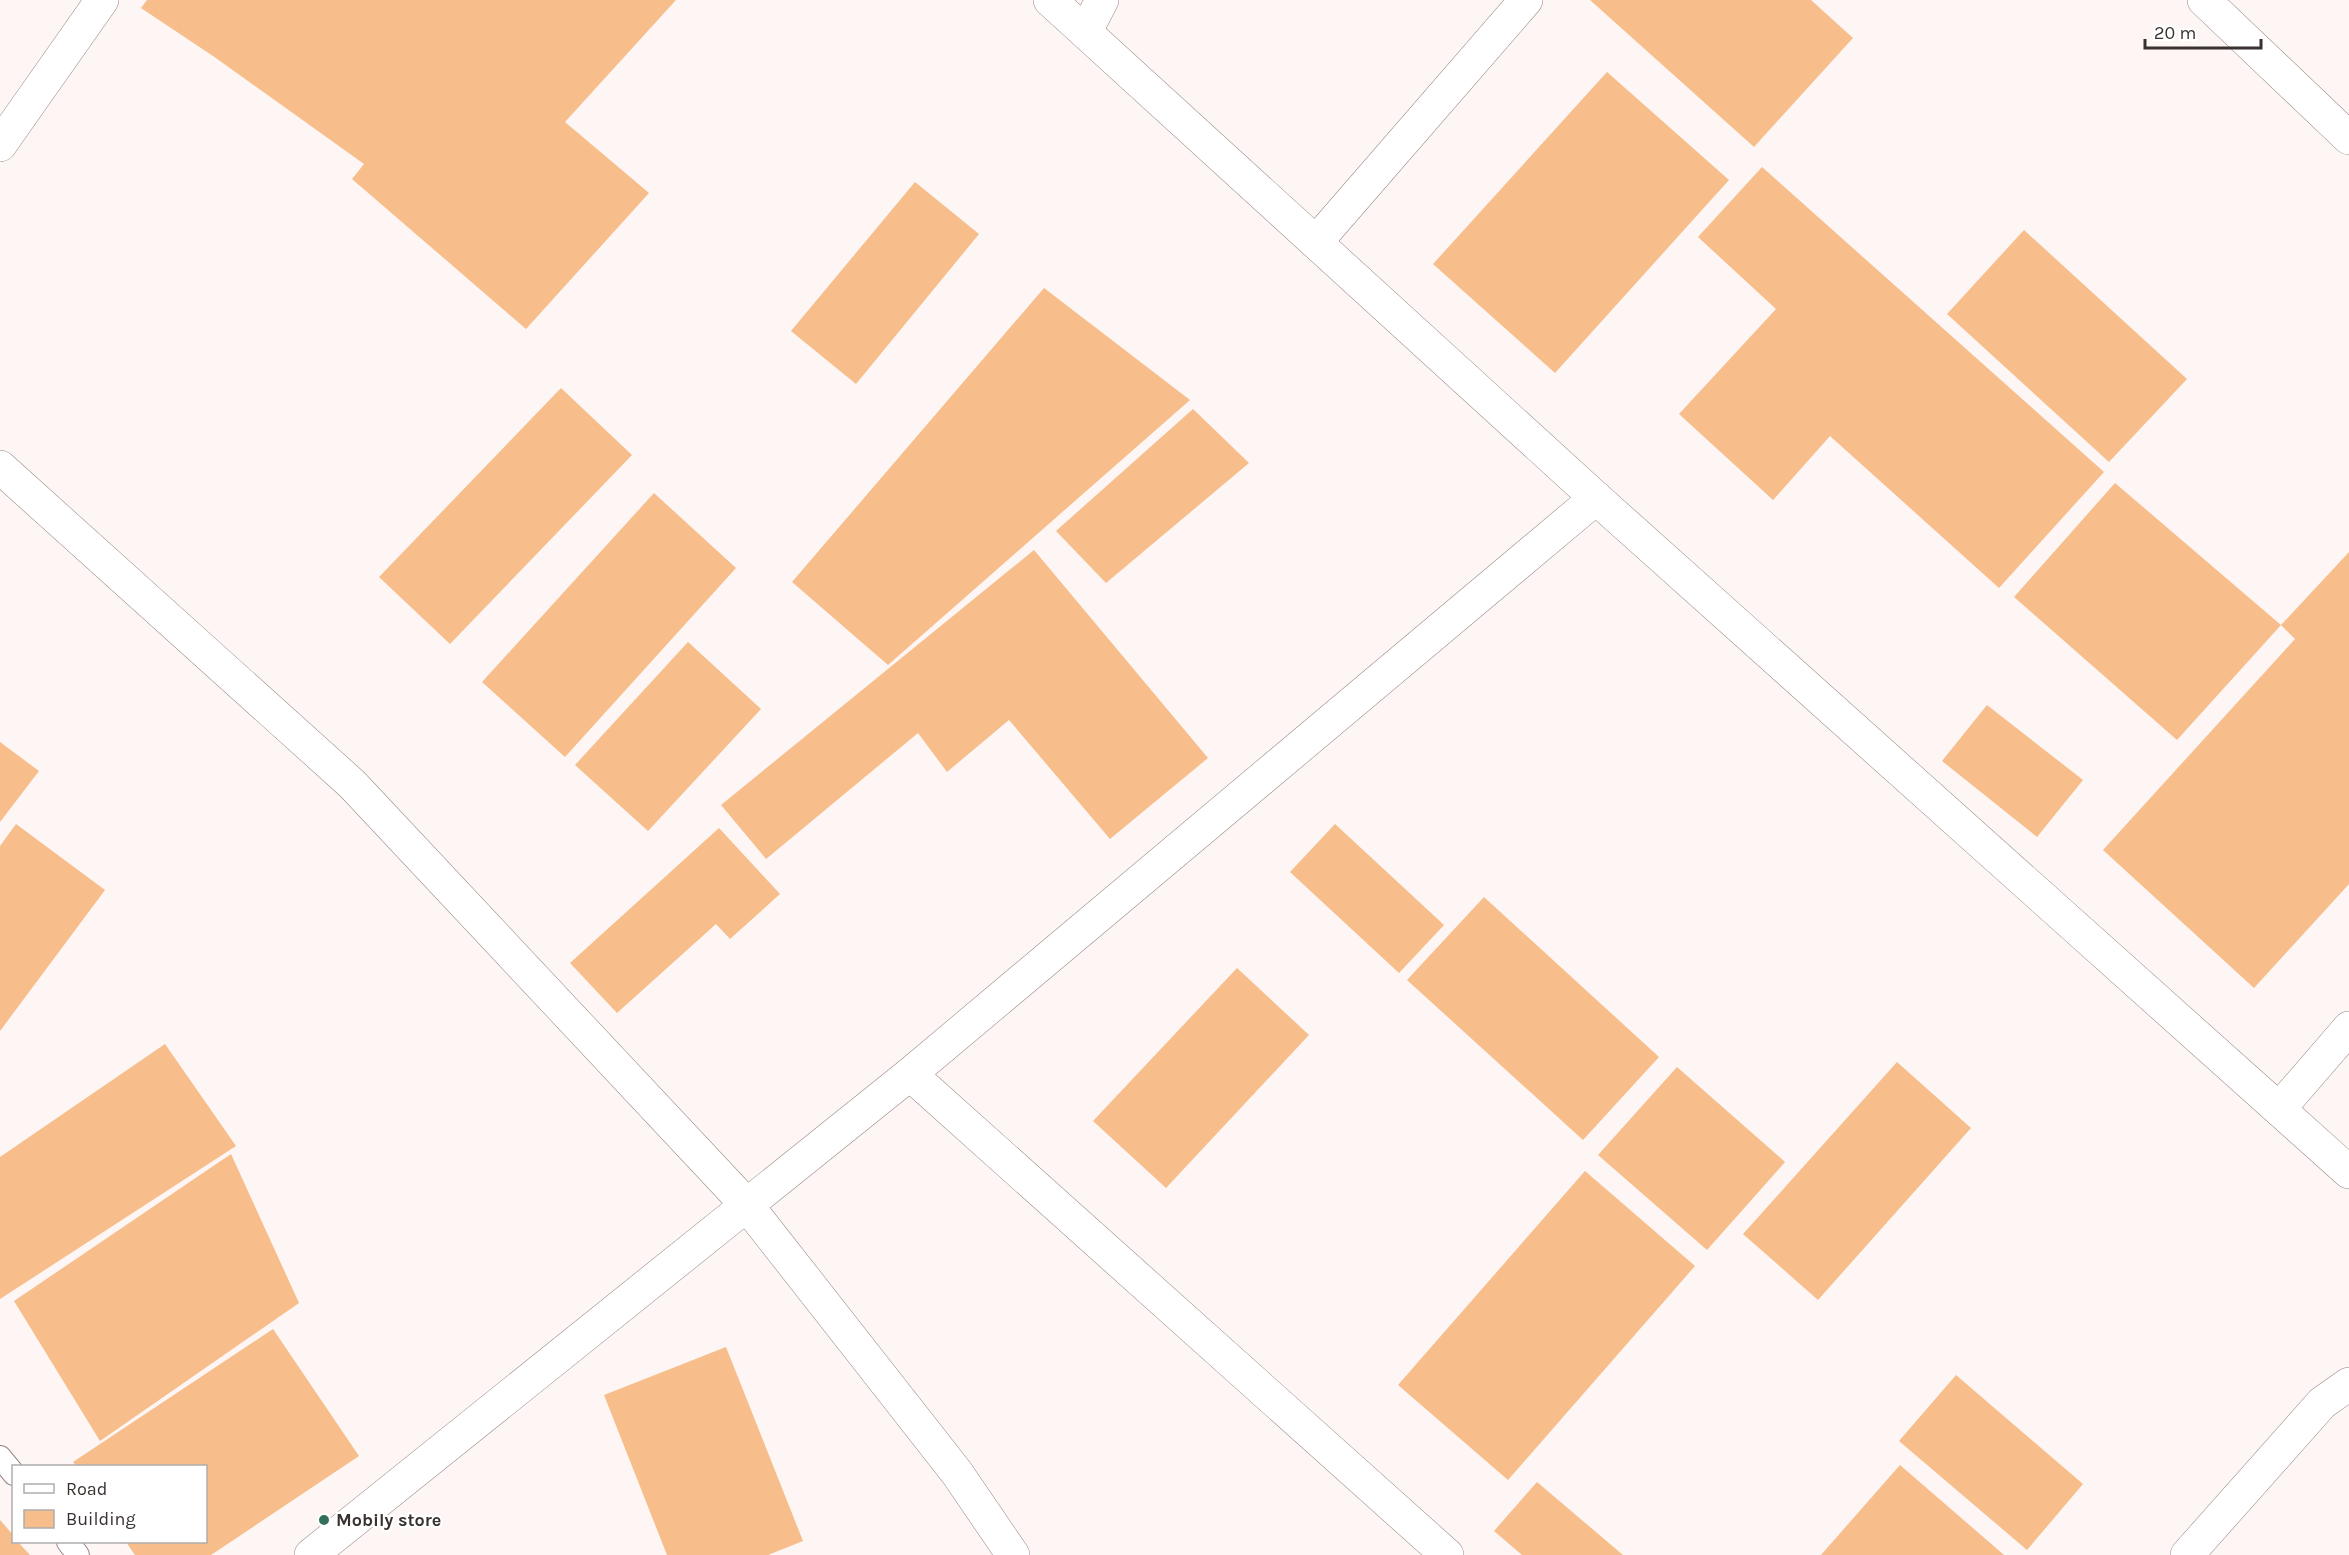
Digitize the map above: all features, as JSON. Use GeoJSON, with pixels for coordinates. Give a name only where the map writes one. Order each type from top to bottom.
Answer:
{"type":"FeatureCollection","features":[{"type":"Feature","properties":{"kind":"street"},"geometry":{"type":"LineString","coordinates":[[0,146],[102,0]]}},
{"type":"Feature","properties":{"kind":"street"},"geometry":{"type":"LineString","coordinates":[[1050,0],[1596,498],[2349,1172]]}},
{"type":"Feature","properties":{"kind":"street"},"geometry":{"type":"LineString","coordinates":[[1086,31],[1102,0]]}},
{"type":"Feature","properties":{"kind":"street"},"geometry":{"type":"LineString","coordinates":[[1316,242],[1526,0]]}},
{"type":"Feature","properties":{"kind":"street"},"geometry":{"type":"LineString","coordinates":[[2204,0],[2349,138]]}},
{"type":"Feature","properties":{"kind":"street"},"geometry":{"type":"LineString","coordinates":[[0,467],[352,784],[746,1204],[957,1473],[1013,1555]]}},
{"type":"Feature","properties":{"kind":"street"},"geometry":{"type":"LineString","coordinates":[[311,1555],[910,1074],[1596,498]]}},
{"type":"Feature","properties":{"kind":"street"},"geometry":{"type":"LineString","coordinates":[[2278,1109],[2349,1028]]}},
{"type":"Feature","properties":{"kind":"street"},"geometry":{"type":"LineString","coordinates":[[910,1074],[1447,1555]]}},
{"type":"Feature","properties":{"kind":"street"},"geometry":{"type":"LineString","coordinates":[[2187,1555],[2322,1403],[2349,1384]]}},
{"type":"Feature","properties":{"kind":"lane"},"geometry":{"type":"LineString","coordinates":[[0,1457],[12,1472]]}},
{"type":"Feature","properties":{"kind":"lane"},"geometry":{"type":"LineString","coordinates":[[69,1543],[78,1555]]}},
{"type":"Feature","properties":{"kind":"building"},"geometry":{"type":"Polygon","coordinates":[[[147,0],[676,0],[565,122],[649,193],[526,329],[352,179],[364,164],[213,56],[141,8],[147,0]]]}},
{"type":"Feature","properties":{"kind":"building"},"geometry":{"type":"Polygon","coordinates":[[[1590,0],[1811,0],[1853,38],[1754,147],[1590,0]]]}},
{"type":"Feature","properties":{"kind":"building"},"geometry":{"type":"Polygon","coordinates":[[[1607,72],[1729,180],[1555,373],[1433,264],[1607,72]]]}},
{"type":"Feature","properties":{"kind":"building"},"geometry":{"type":"Polygon","coordinates":[[[1762,167],[2104,472],[1999,588],[1830,436],[1773,500],[1679,414],[1776,309],[1698,237],[1762,167]]]}},
{"type":"Feature","properties":{"kind":"building"},"geometry":{"type":"Polygon","coordinates":[[[915,182],[979,234],[856,384],[791,331],[915,182]]]}},
{"type":"Feature","properties":{"kind":"building"},"geometry":{"type":"Polygon","coordinates":[[[2024,230],[2187,379],[2109,462],[1947,314],[2024,230]]]}},
{"type":"Feature","properties":{"kind":"building"},"geometry":{"type":"Polygon","coordinates":[[[1044,288],[1190,400],[888,665],[792,582],[1044,288]]]}},
{"type":"Feature","properties":{"kind":"building"},"geometry":{"type":"Polygon","coordinates":[[[561,388],[632,455],[450,644],[379,577],[561,388]]]}},
{"type":"Feature","properties":{"kind":"building"},"geometry":{"type":"Polygon","coordinates":[[[1193,409],[1249,463],[1106,583],[1056,531],[1193,409]]]}},
{"type":"Feature","properties":{"kind":"building"},"geometry":{"type":"Polygon","coordinates":[[[2115,483],[2281,625],[2177,740],[2014,597],[2115,483]]]}},
{"type":"Feature","properties":{"kind":"building"},"geometry":{"type":"Polygon","coordinates":[[[654,493],[736,568],[565,757],[482,682],[654,493]]]}},
{"type":"Feature","properties":{"kind":"building"},"geometry":{"type":"Polygon","coordinates":[[[1034,550],[1208,758],[1110,839],[1009,720],[947,772],[918,733],[766,859],[721,805],[1034,550]]]}},
{"type":"Feature","properties":{"kind":"building"},"geometry":{"type":"Polygon","coordinates":[[[2349,552],[2349,884],[2254,988],[2103,850],[2295,639],[2281,625],[2349,552]]]}},
{"type":"Feature","properties":{"kind":"building"},"geometry":{"type":"Polygon","coordinates":[[[688,642],[761,709],[648,831],[575,765],[688,642]]]}},
{"type":"Feature","properties":{"kind":"building"},"geometry":{"type":"Polygon","coordinates":[[[1987,705],[2083,780],[2037,837],[1942,761],[1987,705]]]}},
{"type":"Feature","properties":{"kind":"building"},"geometry":{"type":"Polygon","coordinates":[[[0,742],[39,771],[0,822],[0,742]]]}},
{"type":"Feature","properties":{"kind":"building"},"geometry":{"type":"Polygon","coordinates":[[[16,824],[105,890],[0,1031],[0,846],[16,824]]]}},
{"type":"Feature","properties":{"kind":"building"},"geometry":{"type":"Polygon","coordinates":[[[1335,824],[1444,925],[1399,973],[1290,872],[1335,824]]]}},
{"type":"Feature","properties":{"kind":"building"},"geometry":{"type":"Polygon","coordinates":[[[719,828],[780,894],[730,939],[716,924],[617,1013],[570,963],[719,828]]]}},
{"type":"Feature","properties":{"kind":"building"},"geometry":{"type":"Polygon","coordinates":[[[1484,897],[1659,1057],[1583,1140],[1407,980],[1484,897]]]}},
{"type":"Feature","properties":{"kind":"building"},"geometry":{"type":"Polygon","coordinates":[[[1237,968],[1309,1035],[1166,1188],[1093,1121],[1237,968]]]}},
{"type":"Feature","properties":{"kind":"building"},"geometry":{"type":"Polygon","coordinates":[[[165,1044],[236,1146],[0,1299],[0,1157],[165,1044]]]}},
{"type":"Feature","properties":{"kind":"building"},"geometry":{"type":"Polygon","coordinates":[[[1897,1062],[1971,1128],[1818,1300],[1743,1234],[1897,1062]]]}},
{"type":"Feature","properties":{"kind":"building"},"geometry":{"type":"Polygon","coordinates":[[[1677,1067],[1785,1162],[1707,1250],[1598,1155],[1677,1067]]]}},
{"type":"Feature","properties":{"kind":"building"},"geometry":{"type":"Polygon","coordinates":[[[231,1154],[299,1303],[100,1441],[14,1301],[231,1154]]]}},
{"type":"Feature","properties":{"kind":"building"},"geometry":{"type":"Polygon","coordinates":[[[1585,1171],[1695,1266],[1508,1480],[1398,1385],[1585,1171]]]}},
{"type":"Feature","properties":{"kind":"building"},"geometry":{"type":"Polygon","coordinates":[[[273,1329],[359,1456],[211,1555],[135,1555],[127,1543],[207,1543],[207,1465],[75,1465],[73,1462],[273,1329]]]}},
{"type":"Feature","properties":{"kind":"building"},"geometry":{"type":"Polygon","coordinates":[[[726,1347],[803,1541],[768,1555],[667,1555],[604,1395],[726,1347]]]}},
{"type":"Feature","properties":{"kind":"building"},"geometry":{"type":"Polygon","coordinates":[[[1956,1375],[2083,1484],[2027,1550],[1899,1441],[1956,1375]]]}},
{"type":"Feature","properties":{"kind":"building"},"geometry":{"type":"Polygon","coordinates":[[[1900,1465],[2004,1555],[1821,1555],[1900,1465]]]}},
{"type":"Feature","properties":{"kind":"building"},"geometry":{"type":"Polygon","coordinates":[[[1537,1482],[1623,1555],[1522,1555],[1494,1531],[1537,1482]]]}},
{"type":"Feature","properties":{"kind":"building"},"geometry":{"type":"Polygon","coordinates":[[[0,1520],[12,1534],[12,1543],[19,1543],[30,1555],[0,1555],[0,1520]]]}},
{"type":"Feature","properties":{"kind":"place","name":"Mobily store"},"geometry":{"type":"Point","coordinates":[324,1520]}}]}
